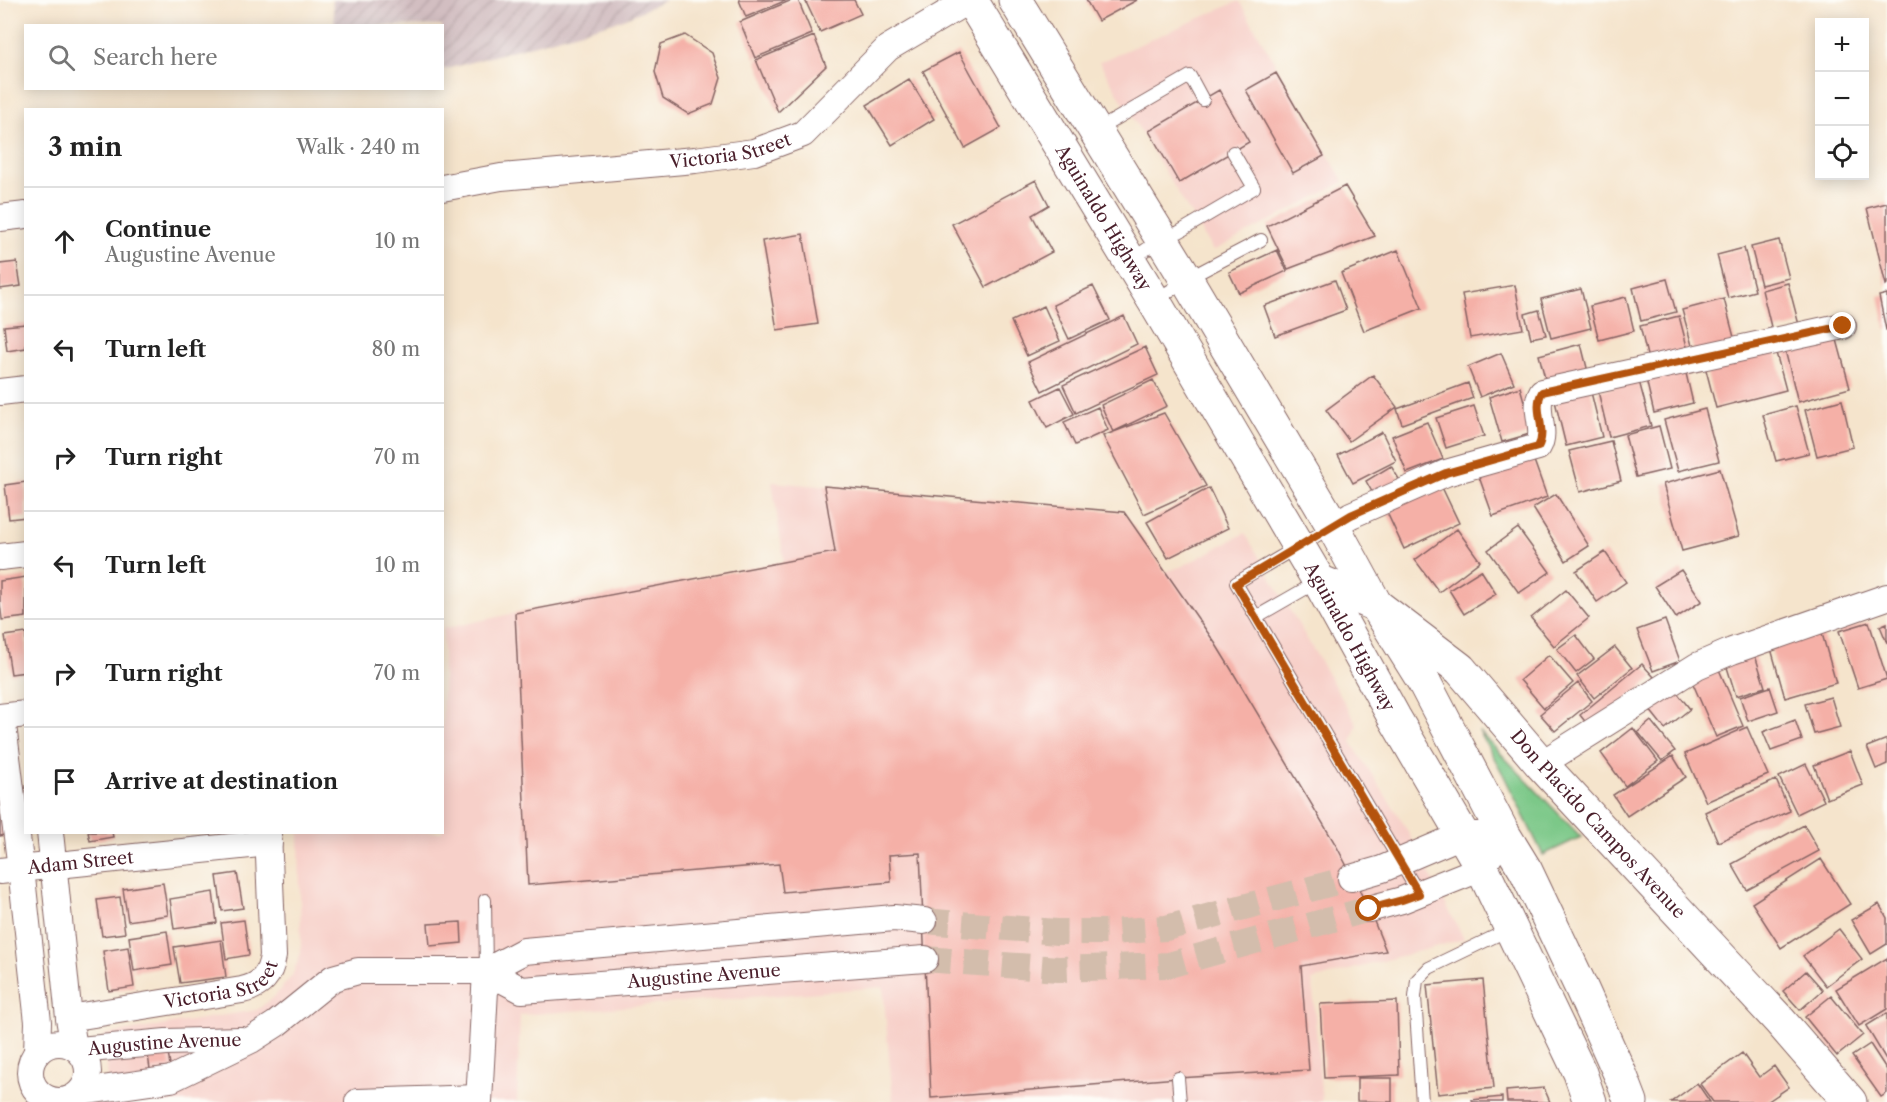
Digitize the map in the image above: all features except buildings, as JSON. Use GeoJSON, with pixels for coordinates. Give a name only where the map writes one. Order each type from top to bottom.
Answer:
{"type":"FeatureCollection","features":[{"type":"Feature","properties":{"kind":"main road","name":"Aguinaldo Highway"},"geometry":{"type":"LineString","coordinates":[[970,0],[1154,301],[1319,581],[1482,868],[1580,1073],[1590,1102]]}},
{"type":"Feature","properties":{"kind":"main road"},"geometry":{"type":"LineString","coordinates":[[1015,0],[1187,280],[1424,682],[1504,835],[1526,871],[1622,1076],[1631,1102]]}},
{"type":"Feature","properties":{"kind":"main road","name":"Don Placido Campos Avenue"},"geometry":{"type":"LineString","coordinates":[[1319,581],[1376,604],[1460,669],[1541,764],[1779,1020],[1850,1102]]}},
{"type":"Feature","properties":{"kind":"street","name":"Victoria Street"},"geometry":{"type":"LineString","coordinates":[[444,188],[501,177],[695,160],[754,152],[803,134],[888,48],[970,0]]}},
{"type":"Feature","properties":{"kind":"street"},"geometry":{"type":"LineString","coordinates":[[0,218],[24,215]]}},
{"type":"Feature","properties":{"kind":"street"},"geometry":{"type":"LineString","coordinates":[[1333,525],[1446,473],[1538,447],[1542,440],[1538,399],[1542,392],[1843,326]]}},
{"type":"Feature","properties":{"kind":"street"},"geometry":{"type":"LineString","coordinates":[[0,392],[24,388]]}},
{"type":"Feature","properties":{"kind":"street"},"geometry":{"type":"LineString","coordinates":[[0,557],[24,554]]}},
{"type":"Feature","properties":{"kind":"street"},"geometry":{"type":"LineString","coordinates":[[1541,764],[1697,666],[1732,651],[1887,597]]}},
{"type":"Feature","properties":{"kind":"street"},"geometry":{"type":"LineString","coordinates":[[9,716],[11,870],[38,1022],[37,1053]]}},
{"type":"Feature","properties":{"kind":"street"},"geometry":{"type":"LineString","coordinates":[[50,834],[69,1018],[76,1048],[86,1059],[89,1070],[87,1082],[81,1092],[71,1099],[49,1101],[33,1085],[30,1074],[31,1064],[37,1053],[45,1047],[64,1044],[76,1048]]}},
{"type":"Feature","properties":{"kind":"street"},"geometry":{"type":"LineString","coordinates":[[1351,878],[1382,869],[1462,835],[1504,835]]}},
{"type":"Feature","properties":{"kind":"street"},"geometry":{"type":"LineString","coordinates":[[1369,909],[1419,894],[1482,868],[1504,835]]}},
{"type":"Feature","properties":{"kind":"street","name":"Victoria Street"},"geometry":{"type":"LineString","coordinates":[[69,1018],[242,990],[254,987],[264,979],[271,969],[273,957],[268,838]]}},
{"type":"Feature","properties":{"kind":"street","name":"Adam Street"},"geometry":{"type":"LineString","coordinates":[[11,870],[268,838]]}},
{"type":"Feature","properties":{"kind":"street","name":"Augustine Avenue"},"geometry":{"type":"LineString","coordinates":[[81,1092],[171,1079],[251,1040],[276,1024],[333,978],[358,971],[486,971],[524,951],[894,918],[924,921]]}},
{"type":"Feature","properties":{"kind":"street","name":"Augustine Avenue"},"geometry":{"type":"LineString","coordinates":[[486,971],[522,990],[925,959]]}},
{"type":"Feature","properties":{"kind":"street"},"geometry":{"type":"LineString","coordinates":[[358,1102],[479,1100],[486,971]]}},
{"type":"Feature","properties":{"kind":"street","name":"Augustine Avenue"},"geometry":{"type":"LineString","coordinates":[[76,1048],[166,1042],[251,1040]]}},
{"type":"Feature","properties":{"kind":"lane"},"geometry":{"type":"LineString","coordinates":[[1096,131],[1190,76],[1203,99]]}},
{"type":"Feature","properties":{"kind":"lane"},"geometry":{"type":"LineString","coordinates":[[1129,261],[1161,239],[1179,232],[1254,188],[1233,152]]}},
{"type":"Feature","properties":{"kind":"lane"},"geometry":{"type":"LineString","coordinates":[[1154,301],[1187,280],[1261,240]]}},
{"type":"Feature","properties":{"kind":"lane"},"geometry":{"type":"LineString","coordinates":[[1333,525],[1236,584],[1419,894]]}},
{"type":"Feature","properties":{"kind":"lane"},"geometry":{"type":"LineString","coordinates":[[1256,617],[1319,581]]}},
{"type":"Feature","properties":{"kind":"lane"},"geometry":{"type":"LineString","coordinates":[[485,900],[486,971]]}},
{"type":"Feature","properties":{"kind":"lane"},"geometry":{"type":"LineString","coordinates":[[1422,1102],[1415,997],[1417,980],[1429,968],[1511,928]]}},
{"type":"Feature","properties":{"kind":"lane"},"geometry":{"type":"LineString","coordinates":[[1178,1078],[1180,1102]]}},
{"type":"Feature","properties":{"kind":"shaded area"},"geometry":{"type":"Polygon","coordinates":[[[332,0],[666,0],[621,20],[444,70],[444,24],[335,24],[332,0]]]}},
{"type":"Feature","properties":{"kind":"shaded area"},"geometry":{"type":"Polygon","coordinates":[[[1239,1],[1344,182],[1213,251],[1099,62],[1239,1]]]}},
{"type":"Feature","properties":{"kind":"shaded area"},"geometry":{"type":"Polygon","coordinates":[[[772,482],[1124,512],[1165,572],[1183,566],[1245,533],[1357,724],[1351,742],[1402,821],[1464,939],[1312,980],[1322,1102],[893,1102],[883,987],[520,1015],[517,1102],[108,1102],[110,1099],[104,1035],[257,1010],[274,997],[292,976],[301,953],[299,834],[444,834],[444,629],[784,562],[772,482]]]}},
{"type":"Feature","properties":{"kind":"green space"},"geometry":{"type":"Polygon","coordinates":[[[1479,731],[1581,837],[1543,855],[1479,731]]]}},
{"type":"Feature","properties":{"kind":"tunnel"},"geometry":{"type":"LineString","coordinates":[[924,921],[1057,932],[1111,932],[1166,928],[1351,878]]}},
{"type":"Feature","properties":{"kind":"tunnel"},"geometry":{"type":"LineString","coordinates":[[925,959],[1058,969],[1169,965],[1369,909]]}},
{"type":"Feature","properties":{"kind":"route"},"geometry":{"type":"LineString","coordinates":[[1369,909],[1419,894],[1236,584],[1351,515],[1446,473],[1538,447],[1542,440],[1538,399],[1542,392],[1843,326]]}}]}
